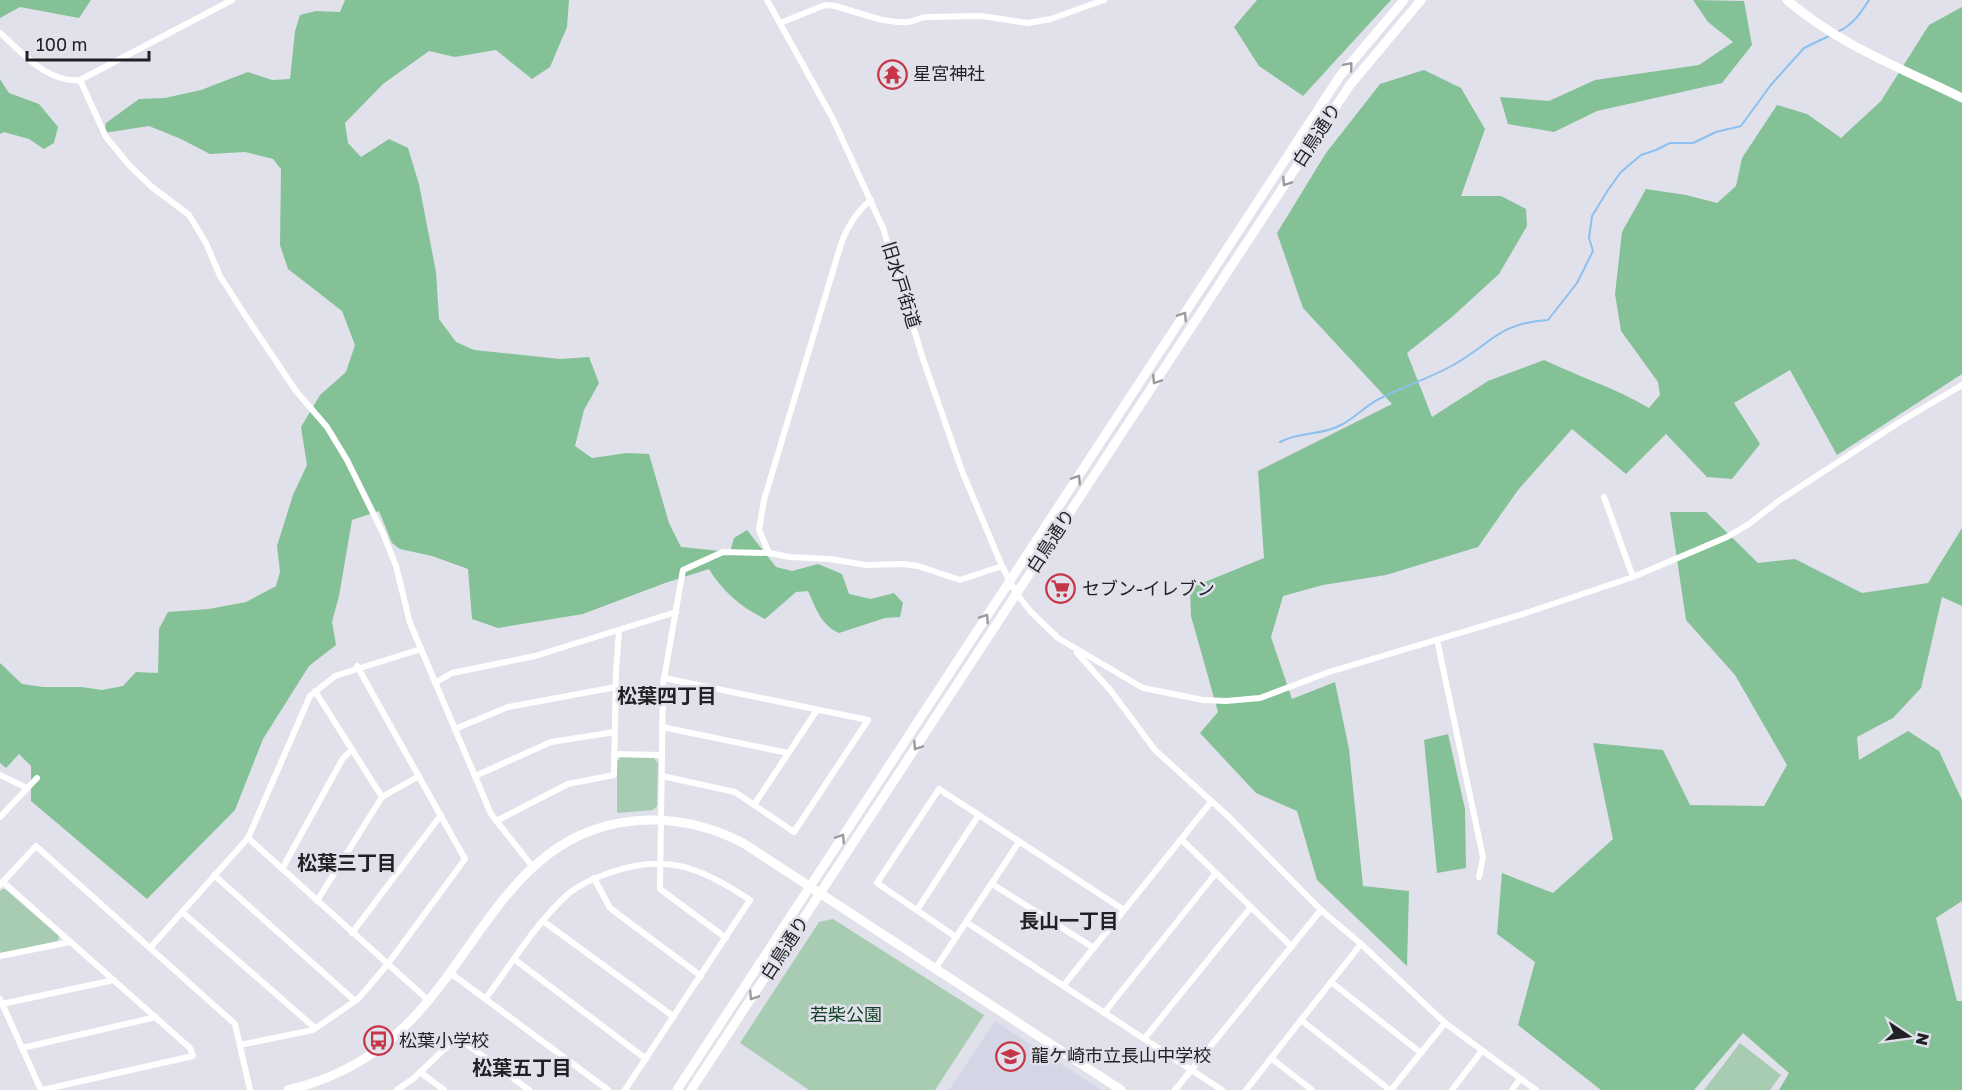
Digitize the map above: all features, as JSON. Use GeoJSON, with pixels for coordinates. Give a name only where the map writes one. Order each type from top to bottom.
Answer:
{"type":"FeatureCollection","features":[{"type":"Feature","properties":{"kind":"main road","name":"白鳥通り"},"geometry":{"type":"LineString","coordinates":[[677,1090],[1340,76],[1404,0]]}},
{"type":"Feature","properties":{"kind":"main road","name":"白鳥通り"},"geometry":{"type":"LineString","coordinates":[[691,1090],[1350,85],[1421,0]]}},
{"type":"Feature","properties":{"kind":"main road"},"geometry":{"type":"LineString","coordinates":[[1787,0],[1818,25],[1858,49],[1962,98]]}},
{"type":"Feature","properties":{"kind":"main road"},"geometry":{"type":"LineString","coordinates":[[288,1090],[315,1086],[368,1057],[405,1026],[428,1000],[506,896],[532,866],[556,848],[593,830],[628,822],[661,820],[700,826],[730,837],[1121,1090]]}},
{"type":"Feature","properties":{"kind":"street"},"geometry":{"type":"LineString","coordinates":[[0,33],[48,73],[63,80],[80,80],[232,0]]}},
{"type":"Feature","properties":{"kind":"street","name":"旧水戸街道"},"geometry":{"type":"LineString","coordinates":[[766,0],[833,119],[883,228],[923,359],[962,471],[1002,566],[1016,593],[1031,612],[1072,648]]}},
{"type":"Feature","properties":{"kind":"street"},"geometry":{"type":"LineString","coordinates":[[780,24],[825,5],[898,22],[909,22],[925,17],[981,16],[1028,23],[1051,19],[1104,0]]}},
{"type":"Feature","properties":{"kind":"street"},"geometry":{"type":"LineString","coordinates":[[80,80],[106,137],[130,166],[152,187],[189,215],[206,243],[220,276],[243,312],[296,391],[327,427],[361,484],[396,566],[410,623],[475,776],[496,821],[532,866]]}},
{"type":"Feature","properties":{"kind":"street"},"geometry":{"type":"LineString","coordinates":[[769,553],[759,530],[764,500],[841,244],[846,232],[871,200]]}},
{"type":"Feature","properties":{"kind":"street"},"geometry":{"type":"LineString","coordinates":[[1072,648],[1143,688],[1178,697],[1226,702],[1260,698],[1329,672],[1633,577],[1727,537],[1898,423],[1962,385]]}},
{"type":"Feature","properties":{"kind":"street"},"geometry":{"type":"LineString","coordinates":[[1604,497],[1633,577]]}},
{"type":"Feature","properties":{"kind":"street"},"geometry":{"type":"LineString","coordinates":[[726,938],[660,889],[664,678],[683,570],[723,552],[769,553],[866,565],[904,564],[918,566],[960,580],[1002,566]]}},
{"type":"Feature","properties":{"kind":"street"},"geometry":{"type":"LineString","coordinates":[[435,683],[452,673],[535,656],[676,612]]}},
{"type":"Feature","properties":{"kind":"street"},"geometry":{"type":"LineString","coordinates":[[496,821],[568,784],[614,775],[619,631]]}},
{"type":"Feature","properties":{"kind":"street"},"geometry":{"type":"LineString","coordinates":[[1437,640],[1483,858],[1479,877]]}},
{"type":"Feature","properties":{"kind":"street"},"geometry":{"type":"LineString","coordinates":[[1072,648],[1111,691],[1155,750],[1230,818],[1322,910],[1445,1023],[1536,1090]]}},
{"type":"Feature","properties":{"kind":"street"},"geometry":{"type":"LineString","coordinates":[[150,948],[248,838],[307,702],[315,691],[335,676],[358,667],[421,650]]}},
{"type":"Feature","properties":{"kind":"street"},"geometry":{"type":"LineString","coordinates":[[240,1045],[315,1028],[355,1001],[387,965],[465,859],[358,667]]}},
{"type":"Feature","properties":{"kind":"street"},"geometry":{"type":"LineString","coordinates":[[662,776],[735,792],[794,832],[868,720],[664,678]]}},
{"type":"Feature","properties":{"kind":"street"},"geometry":{"type":"LineString","coordinates":[[455,729],[508,707],[616,687]]}},
{"type":"Feature","properties":{"kind":"street"},"geometry":{"type":"LineString","coordinates":[[315,691],[382,797]]}},
{"type":"Feature","properties":{"kind":"street"},"geometry":{"type":"LineString","coordinates":[[754,805],[817,710]]}},
{"type":"Feature","properties":{"kind":"street"},"geometry":{"type":"LineString","coordinates":[[662,728],[788,753]]}},
{"type":"Feature","properties":{"kind":"street"},"geometry":{"type":"LineString","coordinates":[[475,776],[550,741],[615,732]]}},
{"type":"Feature","properties":{"kind":"street"},"geometry":{"type":"LineString","coordinates":[[282,868],[343,758],[352,750]]}},
{"type":"Feature","properties":{"kind":"street"},"geometry":{"type":"LineString","coordinates":[[614,754],[662,755]]}},
{"type":"Feature","properties":{"kind":"street"},"geometry":{"type":"LineString","coordinates":[[0,775],[27,788]]}},
{"type":"Feature","properties":{"kind":"street"},"geometry":{"type":"LineString","coordinates":[[317,900],[382,797],[419,776]]}},
{"type":"Feature","properties":{"kind":"street"},"geometry":{"type":"LineString","coordinates":[[1,815],[37,778]]}},
{"type":"Feature","properties":{"kind":"street"},"geometry":{"type":"LineString","coordinates":[[956,937],[877,884],[939,789],[1124,910]]}},
{"type":"Feature","properties":{"kind":"street"},"geometry":{"type":"LineString","coordinates":[[1063,986],[1211,802]]}},
{"type":"Feature","properties":{"kind":"street"},"geometry":{"type":"LineString","coordinates":[[352,933],[441,815]]}},
{"type":"Feature","properties":{"kind":"street"},"geometry":{"type":"LineString","coordinates":[[917,910],[978,816]]}},
{"type":"Feature","properties":{"kind":"street"},"geometry":{"type":"LineString","coordinates":[[248,838],[428,1000]]}},
{"type":"Feature","properties":{"kind":"street"},"geometry":{"type":"LineString","coordinates":[[1181,839],[1292,946]]}},
{"type":"Feature","properties":{"kind":"street"},"geometry":{"type":"LineString","coordinates":[[935,969],[1019,842]]}},
{"type":"Feature","properties":{"kind":"street"},"geometry":{"type":"LineString","coordinates":[[114,980],[1,1001],[41,1090],[193,1056],[190,1048],[156,1017],[114,980],[2,884],[36,846],[235,1024],[250,1090]]}},
{"type":"Feature","properties":{"kind":"street"},"geometry":{"type":"LineString","coordinates":[[486,998],[543,921],[570,892],[594,878],[618,869],[660,863],[702,872],[750,900],[625,1090]]}},
{"type":"Feature","properties":{"kind":"street"},"geometry":{"type":"LineString","coordinates":[[1104,1013],[1216,873]]}},
{"type":"Feature","properties":{"kind":"street"},"geometry":{"type":"LineString","coordinates":[[214,875],[355,1001]]}},
{"type":"Feature","properties":{"kind":"street"},"geometry":{"type":"LineString","coordinates":[[594,878],[610,908],[701,976]]}},
{"type":"Feature","properties":{"kind":"street"},"geometry":{"type":"LineString","coordinates":[[992,884],[1094,948]]}},
{"type":"Feature","properties":{"kind":"street"},"geometry":{"type":"LineString","coordinates":[[1144,1039],[1251,907]]}},
{"type":"Feature","properties":{"kind":"street"},"geometry":{"type":"LineString","coordinates":[[1175,1090],[1322,910]]}},
{"type":"Feature","properties":{"kind":"street"},"geometry":{"type":"LineString","coordinates":[[182,912],[315,1028]]}},
{"type":"Feature","properties":{"kind":"street"},"geometry":{"type":"LineString","coordinates":[[543,921],[674,1017]]}},
{"type":"Feature","properties":{"kind":"street"},"geometry":{"type":"LineString","coordinates":[[966,922],[1222,1090]]}},
{"type":"Feature","properties":{"kind":"street"},"geometry":{"type":"LineString","coordinates":[[0,956],[70,942]]}},
{"type":"Feature","properties":{"kind":"street"},"geometry":{"type":"LineString","coordinates":[[1245,1090],[1361,944]]}},
{"type":"Feature","properties":{"kind":"street"},"geometry":{"type":"LineString","coordinates":[[514,959],[646,1059]]}},
{"type":"Feature","properties":{"kind":"street"},"geometry":{"type":"LineString","coordinates":[[449,972],[608,1090]]}},
{"type":"Feature","properties":{"kind":"street"},"geometry":{"type":"LineString","coordinates":[[1331,982],[1421,1053]]}},
{"type":"Feature","properties":{"kind":"street"},"geometry":{"type":"LineString","coordinates":[[22,1048],[156,1017]]}},
{"type":"Feature","properties":{"kind":"street"},"geometry":{"type":"LineString","coordinates":[[1301,1020],[1390,1090],[1445,1023]]}},
{"type":"Feature","properties":{"kind":"street"},"geometry":{"type":"LineString","coordinates":[[397,1090],[457,1037],[529,1090]]}},
{"type":"Feature","properties":{"kind":"street"},"geometry":{"type":"LineString","coordinates":[[1452,1090],[1482,1052]]}},
{"type":"Feature","properties":{"kind":"street"},"geometry":{"type":"LineString","coordinates":[[1271,1058],[1312,1090]]}},
{"type":"Feature","properties":{"kind":"street"},"geometry":{"type":"LineString","coordinates":[[420,1072],[444,1090]]}},
{"type":"Feature","properties":{"kind":"street"},"geometry":{"type":"LineString","coordinates":[[1512,1090],[1520,1079]]}},
{"type":"Feature","properties":{"kind":"shaded area","name":"龍ケ崎市立長山中学校"},"geometry":{"type":"Polygon","coordinates":[[[995,1021],[1101,1090],[949,1090],[995,1021]]]}},
{"type":"Feature","properties":{"kind":"green space"},"geometry":{"type":"Polygon","coordinates":[[[0,0],[91,0],[79,18],[20,7],[0,18],[0,0]]]}},
{"type":"Feature","properties":{"kind":"green space"},"geometry":{"type":"Polygon","coordinates":[[[345,0],[569,0],[567,27],[550,67],[532,79],[496,50],[455,57],[429,51],[383,84],[345,123],[348,143],[361,157],[389,139],[408,148],[419,184],[436,272],[439,319],[456,342],[474,350],[560,359],[589,357],[599,383],[584,410],[575,446],[592,458],[627,453],[649,454],[669,523],[681,547],[730,552],[734,538],[747,530],[776,567],[792,571],[818,564],[842,574],[849,594],[871,599],[894,593],[903,603],[900,617],[885,618],[839,633],[823,621],[808,591],[796,592],[765,619],[748,610],[733,598],[709,569],[583,614],[498,628],[472,619],[468,569],[432,556],[400,549],[392,543],[379,511],[352,520],[339,596],[332,622],[336,645],[309,666],[263,739],[235,810],[147,899],[31,801],[31,766],[19,754],[6,768],[0,763],[0,663],[22,684],[102,690],[123,686],[136,672],[158,673],[159,629],[168,612],[209,609],[246,602],[276,586],[280,572],[277,546],[293,495],[307,465],[301,427],[320,395],[346,372],[355,345],[342,311],[288,269],[280,245],[281,169],[273,159],[245,152],[210,154],[149,126],[104,133],[106,123],[139,99],[165,98],[201,90],[248,72],[272,80],[290,79],[295,31],[300,15],[316,11],[340,12],[345,0]]]}},
{"type":"Feature","properties":{"kind":"green space"},"geometry":{"type":"Polygon","coordinates":[[[1257,0],[1391,0],[1303,96],[1259,66],[1234,27],[1257,0]]]}},
{"type":"Feature","properties":{"kind":"green space"},"geometry":{"type":"Polygon","coordinates":[[[1693,0],[1744,1],[1752,45],[1722,83],[1597,111],[1554,132],[1508,124],[1500,97],[1549,101],[1595,80],[1699,65],[1733,42],[1708,22],[1693,0]]]}},
{"type":"Feature","properties":{"kind":"green space"},"geometry":{"type":"Polygon","coordinates":[[[1962,7],[1962,374],[1837,455],[1790,370],[1734,403],[1760,444],[1732,479],[1707,477],[1666,434],[1626,474],[1572,429],[1518,490],[1478,547],[1386,575],[1323,585],[1283,596],[1271,637],[1292,699],[1335,682],[1349,749],[1363,886],[1409,891],[1407,966],[1317,880],[1297,811],[1256,793],[1200,733],[1218,712],[1191,616],[1190,588],[1264,558],[1258,471],[1392,404],[1303,308],[1277,233],[1326,153],[1380,84],[1424,70],[1461,88],[1485,129],[1461,196],[1501,196],[1526,209],[1527,226],[1499,274],[1452,317],[1407,353],[1432,417],[1488,381],[1544,360],[1624,394],[1649,408],[1660,395],[1658,382],[1621,331],[1615,294],[1622,232],[1646,189],[1686,195],[1717,203],[1736,186],[1742,158],[1777,105],[1807,114],[1841,138],[1881,101],[1929,25],[1962,7]]]}},
{"type":"Feature","properties":{"kind":"green space"},"geometry":{"type":"Polygon","coordinates":[[[0,79],[9,93],[39,104],[58,127],[54,143],[44,149],[29,139],[4,132],[0,134],[0,79]]]}},
{"type":"Feature","properties":{"kind":"green space"},"geometry":{"type":"Polygon","coordinates":[[[1670,512],[1706,512],[1758,563],[1795,559],[1862,593],[1928,583],[1962,528],[1962,606],[1942,597],[1921,688],[1893,718],[1857,737],[1859,760],[1908,731],[1939,751],[1962,800],[1962,901],[1936,918],[1957,1001],[1962,1001],[1962,1090],[1779,1090],[1789,1073],[1743,1033],[1694,1090],[1601,1090],[1518,1025],[1535,962],[1497,934],[1502,873],[1553,893],[1613,839],[1593,743],[1663,750],[1690,805],[1764,806],[1787,765],[1735,675],[1686,620],[1670,512]]]}},
{"type":"Feature","properties":{"kind":"green space"},"geometry":{"type":"Polygon","coordinates":[[[1448,734],[1465,809],[1466,868],[1437,873],[1424,740],[1448,734]]]}},
{"type":"Feature","properties":{"kind":"green space"},"geometry":{"type":"Polygon","coordinates":[[[621,757],[654,758],[658,763],[657,806],[653,810],[617,812],[617,761],[621,757]]]}},
{"type":"Feature","properties":{"kind":"green space"},"geometry":{"type":"Polygon","coordinates":[[[5,889],[59,936],[58,941],[0,953],[0,891],[5,889]]]}},
{"type":"Feature","properties":{"kind":"green space","name":"若柴公園"},"geometry":{"type":"Polygon","coordinates":[[[833,919],[984,1015],[935,1090],[809,1090],[740,1043],[819,922],[833,919]]]}},
{"type":"Feature","properties":{"kind":"green space"},"geometry":{"type":"Polygon","coordinates":[[[1740,1043],[1781,1075],[1770,1090],[1704,1090],[1740,1043]]]}},
{"type":"Feature","properties":{"kind":"waterway"},"geometry":{"type":"LineString","coordinates":[[1837,32],[1852,23],[1869,0]]}},
{"type":"Feature","properties":{"kind":"waterway"},"geometry":{"type":"LineString","coordinates":[[1280,442],[1295,436],[1333,428],[1346,422],[1379,399],[1455,364],[1507,329],[1548,320],[1577,283],[1593,251],[1589,238],[1592,216],[1621,172],[1641,155],[1670,143],[1693,143],[1716,132],[1741,126],[1770,86],[1804,48],[1829,36]]}},
{"type":"Feature","properties":{"kind":"place","name":"星宮神社"},"geometry":{"type":"Point","coordinates":[892,74]}},
{"type":"Feature","properties":{"kind":"place","name":"セブン-イレブン"},"geometry":{"type":"Point","coordinates":[1061,589]}},
{"type":"Feature","properties":{"kind":"place","name":"松葉小学校"},"geometry":{"type":"Point","coordinates":[378,1041]}},
{"type":"Feature","properties":{"kind":"place","name":"龍ケ崎市立長山中学校"},"geometry":{"type":"Point","coordinates":[1010,1056]}},
{"type":"Feature","properties":{"kind":"district","name":"松葉四丁目"},"geometry":{"type":"Point","coordinates":[667,696]}},
{"type":"Feature","properties":{"kind":"district","name":"松葉三丁目"},"geometry":{"type":"Point","coordinates":[347,863]}},
{"type":"Feature","properties":{"kind":"district","name":"長山一丁目"},"geometry":{"type":"Point","coordinates":[1069,921]}},
{"type":"Feature","properties":{"kind":"district","name":"松葉五丁目"},"geometry":{"type":"Point","coordinates":[522,1068]}}]}
